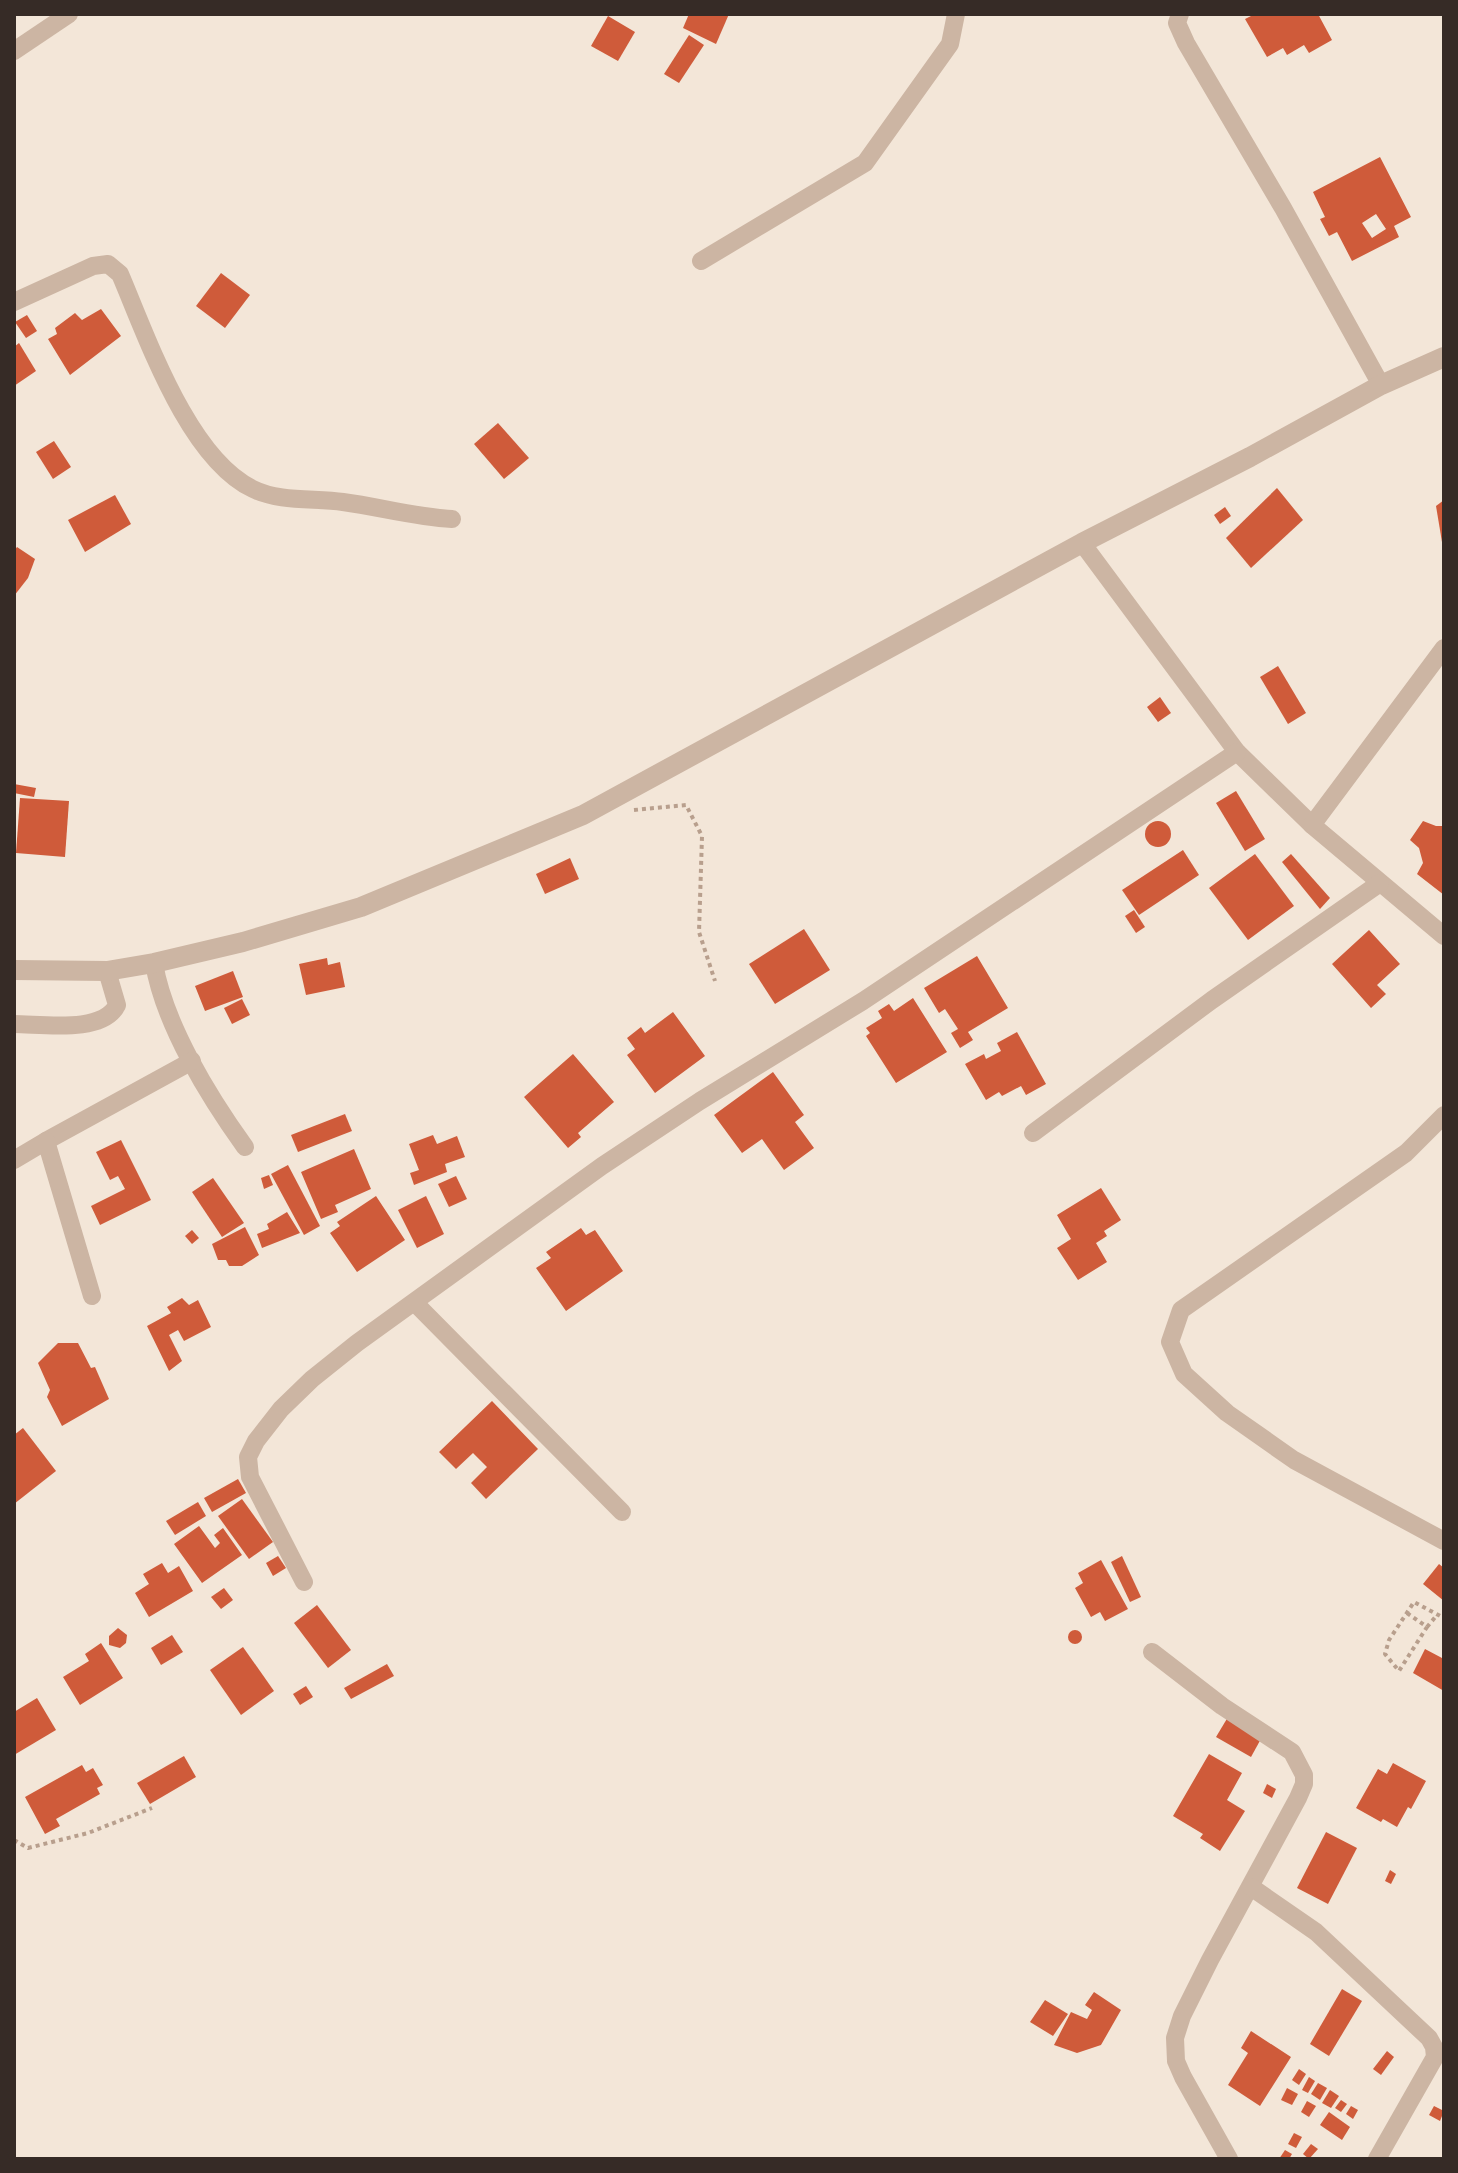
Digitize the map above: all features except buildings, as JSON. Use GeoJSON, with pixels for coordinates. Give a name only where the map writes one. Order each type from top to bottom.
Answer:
{"type":"FeatureCollection","features":[{"type":"Feature","properties":{"kind":"street"},"geometry":{"type":"LineString","coordinates":[[14,51],[69,14]]}},
{"type":"Feature","properties":{"kind":"street"},"geometry":{"type":"LineString","coordinates":[[701,261],[865,163],[950,44],[956,14]]}},
{"type":"Feature","properties":{"kind":"street"},"geometry":{"type":"LineString","coordinates":[[1180,14],[1177,23],[1186,43],[1283,208],[1381,385]]}},
{"type":"Feature","properties":{"kind":"street"},"geometry":{"type":"LineString","coordinates":[[14,302],[93,266],[108,264],[120,274],[176,402],[230,474],[254,490],[285,497],[345,502],[424,517],[452,519]]}},
{"type":"Feature","properties":{"kind":"street"},"geometry":{"type":"LineString","coordinates":[[14,970],[107,971],[243,942],[361,907],[583,815],[1082,543],[1250,457],[1381,385],[1444,357]]}},
{"type":"Feature","properties":{"kind":"street"},"geometry":{"type":"LineString","coordinates":[[1082,543],[1237,752],[1312,825],[1444,936]]}},
{"type":"Feature","properties":{"kind":"street"},"geometry":{"type":"LineString","coordinates":[[1312,825],[1444,648]]}},
{"type":"Feature","properties":{"kind":"street"},"geometry":{"type":"LineString","coordinates":[[304,1582],[250,1477],[248,1457],[256,1441],[281,1409],[312,1379],[602,1166],[700,1101],[863,1001],[1237,752]]}},
{"type":"Feature","properties":{"kind":"street"},"geometry":{"type":"LineString","coordinates":[[1033,1133],[1212,1000],[1380,883]]}},
{"type":"Feature","properties":{"kind":"street"},"geometry":{"type":"LineString","coordinates":[[154,963],[157,984],[192,1061],[217,1108],[245,1147]]}},
{"type":"Feature","properties":{"kind":"street"},"geometry":{"type":"LineString","coordinates":[[14,1024],[67,1025],[99,1021],[112,1014],[117,1005],[107,971]]}},
{"type":"Feature","properties":{"kind":"street"},"geometry":{"type":"LineString","coordinates":[[14,1160],[192,1061]]}},
{"type":"Feature","properties":{"kind":"street"},"geometry":{"type":"LineString","coordinates":[[1444,1115],[1406,1153],[1181,1310],[1170,1342],[1184,1374],[1227,1413],[1294,1460],[1444,1541]]}},
{"type":"Feature","properties":{"kind":"street"},"geometry":{"type":"LineString","coordinates":[[46,1141],[92,1296]]}},
{"type":"Feature","properties":{"kind":"street"},"geometry":{"type":"LineString","coordinates":[[415,1303],[622,1512]]}},
{"type":"Feature","properties":{"kind":"street"},"geometry":{"type":"LineString","coordinates":[[1152,1652],[1222,1706],[1292,1752],[1302,1767],[1304,1784],[1298,1798],[1210,1960],[1182,2016],[1175,2038],[1176,2061],[1183,2077],[1229,2159]]}},
{"type":"Feature","properties":{"kind":"street"},"geometry":{"type":"LineString","coordinates":[[1251,1887],[1316,1932],[1429,2038],[1434,2047],[1435,2057],[1377,2159]]}},
{"type":"Feature","properties":{"kind":"path"},"geometry":{"type":"LineString","coordinates":[[627,811],[686,805],[702,836],[699,932],[715,981]]}},
{"type":"Feature","properties":{"kind":"path"},"geometry":{"type":"LineString","coordinates":[[1437,1615],[1399,1671],[1385,1654],[1389,1640],[1414,1602],[1444,1618]]}},
{"type":"Feature","properties":{"kind":"path"},"geometry":{"type":"LineString","coordinates":[[1407,1613],[1427,1627]]}},
{"type":"Feature","properties":{"kind":"path"},"geometry":{"type":"LineString","coordinates":[[14,1840],[28,1848],[88,1833],[152,1808]]}}]}
